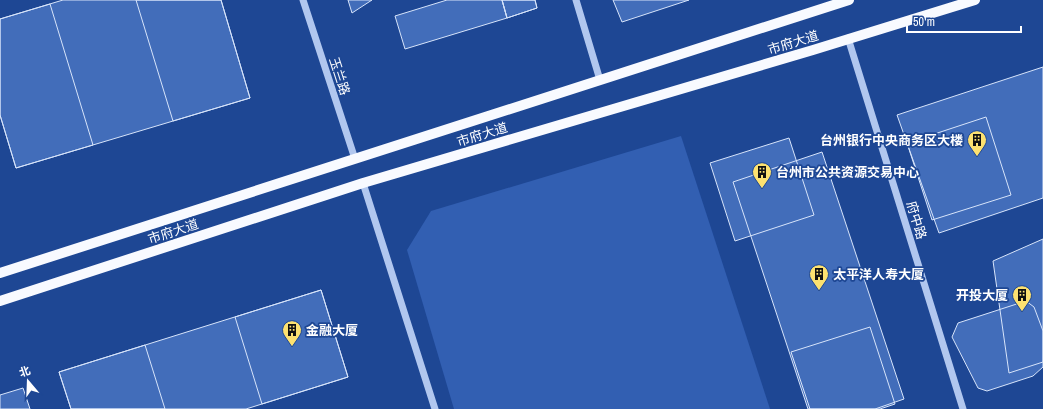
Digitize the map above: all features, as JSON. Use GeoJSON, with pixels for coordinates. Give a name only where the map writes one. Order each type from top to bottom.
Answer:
{"type":"FeatureCollection","features":[{"type":"Feature","properties":{"kind":"main road","name":"市府大道"},"geometry":{"type":"LineString","coordinates":[[0,273],[600,80],[834,2],[849,0]]}},
{"type":"Feature","properties":{"kind":"main road","name":"市府大道"},"geometry":{"type":"LineString","coordinates":[[0,301],[363,183],[975,0]]}},
{"type":"Feature","properties":{"kind":"street","name":"玉兰路"},"geometry":{"type":"LineString","coordinates":[[303,0],[354,159]]}},
{"type":"Feature","properties":{"kind":"street"},"geometry":{"type":"LineString","coordinates":[[576,0],[600,80]]}},
{"type":"Feature","properties":{"kind":"street","name":"府中路"},"geometry":{"type":"LineString","coordinates":[[848,38],[963,409]]}},
{"type":"Feature","properties":{"kind":"street"},"geometry":{"type":"LineString","coordinates":[[363,183],[436,409]]}},
{"type":"Feature","properties":{"kind":"shaded area"},"geometry":{"type":"Polygon","coordinates":[[[681,136],[770,409],[454,409],[407,250],[431,211],[681,136]]]}},
{"type":"Feature","properties":{"kind":"building"},"geometry":{"type":"Polygon","coordinates":[[[63,0],[221,0],[250,98],[16,168],[0,115],[0,19],[63,0]]]}},
{"type":"Feature","properties":{"kind":"building"},"geometry":{"type":"Polygon","coordinates":[[[136,0],[221,0],[250,98],[173,121],[136,0]]]}},
{"type":"Feature","properties":{"kind":"building"},"geometry":{"type":"Polygon","coordinates":[[[348,0],[372,0],[352,13],[348,0]]]}},
{"type":"Feature","properties":{"kind":"building"},"geometry":{"type":"Polygon","coordinates":[[[447,0],[502,0],[507,18],[405,49],[395,16],[447,0]]]}},
{"type":"Feature","properties":{"kind":"building"},"geometry":{"type":"Polygon","coordinates":[[[502,0],[535,0],[537,8],[507,18],[502,0]]]}},
{"type":"Feature","properties":{"kind":"building"},"geometry":{"type":"Polygon","coordinates":[[[502,0],[535,0],[537,8],[507,18],[502,0]]]}},
{"type":"Feature","properties":{"kind":"building"},"geometry":{"type":"Polygon","coordinates":[[[613,0],[689,0],[622,22],[613,0]]]}},
{"type":"Feature","properties":{"kind":"building"},"geometry":{"type":"Polygon","coordinates":[[[50,4],[93,145],[16,168],[0,115],[0,19],[50,4]]]}},
{"type":"Feature","properties":{"kind":"building","name":"台州银行中央商务区大楼"},"geometry":{"type":"Polygon","coordinates":[[[1043,67],[1043,198],[939,233],[897,115],[1043,67]]]}},
{"type":"Feature","properties":{"kind":"building"},"geometry":{"type":"Polygon","coordinates":[[[986,117],[1011,195],[932,220],[907,143],[986,117]]]}},
{"type":"Feature","properties":{"kind":"building","name":"台州市公共资源交易中心"},"geometry":{"type":"Polygon","coordinates":[[[789,138],[814,215],[735,241],[710,163],[789,138]]]}},
{"type":"Feature","properties":{"kind":"building","name":"太平洋人寿大厦"},"geometry":{"type":"Polygon","coordinates":[[[822,152],[904,399],[875,409],[808,409],[733,182],[822,152]]]}},
{"type":"Feature","properties":{"kind":"building","name":"开投大厦"},"geometry":{"type":"Polygon","coordinates":[[[1043,239],[1043,362],[1009,373],[993,261],[1043,239]]]}},
{"type":"Feature","properties":{"kind":"building","name":"金融大厦"},"geometry":{"type":"Polygon","coordinates":[[[321,290],[348,377],[262,404],[235,317],[321,290]]]}},
{"type":"Feature","properties":{"kind":"building"},"geometry":{"type":"Polygon","coordinates":[[[321,290],[348,377],[246,409],[71,409],[59,372],[321,290]]]}},
{"type":"Feature","properties":{"kind":"building"},"geometry":{"type":"Polygon","coordinates":[[[1026,301],[1034,307],[1043,331],[1043,367],[1033,376],[987,391],[978,388],[952,337],[958,323],[1026,301]]]}},
{"type":"Feature","properties":{"kind":"building"},"geometry":{"type":"Polygon","coordinates":[[[870,327],[895,404],[880,409],[810,409],[791,352],[870,327]]]}},
{"type":"Feature","properties":{"kind":"building"},"geometry":{"type":"Polygon","coordinates":[[[145,345],[165,409],[71,409],[59,372],[145,345]]]}},
{"type":"Feature","properties":{"kind":"building"},"geometry":{"type":"Polygon","coordinates":[[[23,388],[30,409],[0,409],[0,395],[23,388]]]}},
{"type":"Feature","properties":{"kind":"place","name":"台州银行中央商务区大楼"},"geometry":{"type":"Point","coordinates":[977,157]}},
{"type":"Feature","properties":{"kind":"place","name":"台州市公共资源交易中心"},"geometry":{"type":"Point","coordinates":[762,189]}},
{"type":"Feature","properties":{"kind":"place","name":"太平洋人寿大厦"},"geometry":{"type":"Point","coordinates":[819,291]}},
{"type":"Feature","properties":{"kind":"place","name":"开投大厦"},"geometry":{"type":"Point","coordinates":[1022,312]}},
{"type":"Feature","properties":{"kind":"place","name":"金融大厦"},"geometry":{"type":"Point","coordinates":[292,347]}}]}
